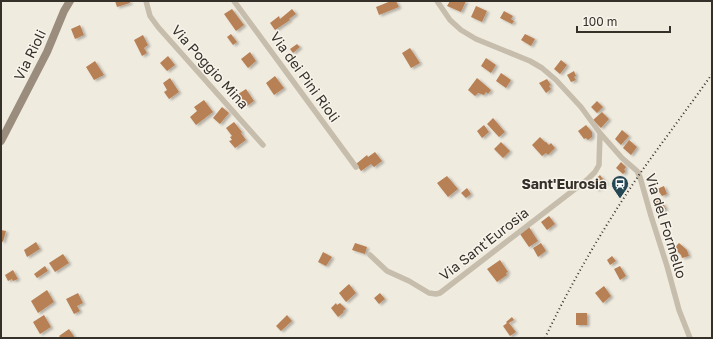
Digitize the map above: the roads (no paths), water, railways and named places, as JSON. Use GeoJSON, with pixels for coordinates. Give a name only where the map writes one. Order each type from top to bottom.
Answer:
{"type":"FeatureCollection","features":[{"type":"Feature","properties":{"kind":"main road","name":"Via Rioli"},"geometry":{"type":"LineString","coordinates":[[1,141],[45,57],[64,11],[70,1]]}},
{"type":"Feature","properties":{"kind":"street","name":"Via Poggio Mina"},"geometry":{"type":"LineString","coordinates":[[146,1],[150,16],[158,27],[263,145]]}},
{"type":"Feature","properties":{"kind":"street","name":"Via dei Pini Rioli"},"geometry":{"type":"LineString","coordinates":[[234,1],[356,167]]}},
{"type":"Feature","properties":{"kind":"street"},"geometry":{"type":"LineString","coordinates":[[437,1],[450,20],[466,33],[530,61],[548,72],[574,99],[600,133]]}},
{"type":"Feature","properties":{"kind":"street","name":"Via Sant'Eurosia"},"geometry":{"type":"LineString","coordinates":[[370,255],[387,271],[431,294],[440,293],[592,175],[599,164],[600,133]]}},
{"type":"Feature","properties":{"kind":"street","name":"Via del Formello"},"geometry":{"type":"LineString","coordinates":[[600,133],[622,158],[640,175],[680,313],[690,338]]}},
{"type":"Feature","properties":{"kind":"railway"},"geometry":{"type":"LineString","coordinates":[[545,338],[577,275],[613,214],[639,175],[712,74]]}},
{"type":"Feature","properties":{"kind":"place","name":"Sant'Eurosia"},"geometry":{"type":"Point","coordinates":[620,199]}}]}
